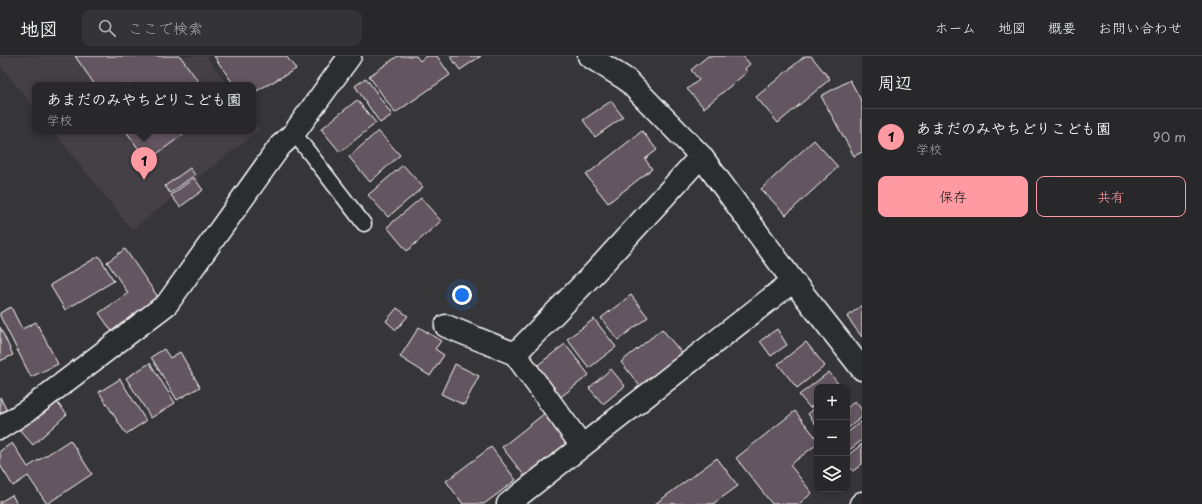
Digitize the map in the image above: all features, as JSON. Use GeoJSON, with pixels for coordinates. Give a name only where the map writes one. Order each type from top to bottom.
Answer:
{"type":"FeatureCollection","features":[{"type":"Feature","properties":{"kind":"street"},"geometry":{"type":"LineString","coordinates":[[0,428],[28,410],[167,304],[280,146],[294,133],[350,56]]}},
{"type":"Feature","properties":{"kind":"street"},"geometry":{"type":"LineString","coordinates":[[589,56],[627,80],[702,156],[793,281],[862,369]]}},
{"type":"Feature","properties":{"kind":"street"},"geometry":{"type":"LineString","coordinates":[[515,354],[595,272],[702,156]]}},
{"type":"Feature","properties":{"kind":"street"},"geometry":{"type":"LineString","coordinates":[[508,504],[793,281]]}},
{"type":"Feature","properties":{"kind":"street"},"geometry":{"type":"LineString","coordinates":[[446,326],[515,354],[582,446]]}},
{"type":"Feature","properties":{"kind":"lane"},"geometry":{"type":"LineString","coordinates":[[294,133],[364,224]]}},
{"type":"Feature","properties":{"kind":"shaded area"},"geometry":{"type":"Polygon","coordinates":[[[0,56],[207,56],[225,82],[32,82],[32,105],[0,65],[0,56]]]}},
{"type":"Feature","properties":{"kind":"shaded area"},"geometry":{"type":"Polygon","coordinates":[[[256,126],[259,130],[256,132],[256,126]]]}},
{"type":"Feature","properties":{"kind":"shaded area"},"geometry":{"type":"Polygon","coordinates":[[[55,134],[254,134],[132,230],[55,134]]]}},
{"type":"Feature","properties":{"kind":"building"},"geometry":{"type":"Polygon","coordinates":[[[75,56],[180,56],[199,82],[93,82],[75,56]]]}},
{"type":"Feature","properties":{"kind":"building"},"geometry":{"type":"Polygon","coordinates":[[[214,56],[286,56],[296,69],[256,91],[256,82],[232,82],[214,56]]]}},
{"type":"Feature","properties":{"kind":"building"},"geometry":{"type":"Polygon","coordinates":[[[398,56],[416,56],[420,61],[426,56],[437,56],[450,75],[395,113],[369,76],[398,56]]]}},
{"type":"Feature","properties":{"kind":"building"},"geometry":{"type":"Polygon","coordinates":[[[450,56],[481,56],[460,70],[450,56]]]}},
{"type":"Feature","properties":{"kind":"building"},"geometry":{"type":"Polygon","coordinates":[[[708,56],[743,56],[750,64],[745,69],[747,72],[704,108],[687,89],[699,80],[691,70],[708,56]]]}},
{"type":"Feature","properties":{"kind":"building"},"geometry":{"type":"Polygon","coordinates":[[[805,56],[811,56],[830,79],[778,123],[756,97],[805,56]]]}},
{"type":"Feature","properties":{"kind":"building"},"geometry":{"type":"Polygon","coordinates":[[[366,78],[392,115],[380,123],[355,86],[366,78]]]}},
{"type":"Feature","properties":{"kind":"building"},"geometry":{"type":"Polygon","coordinates":[[[850,80],[862,102],[862,152],[854,156],[821,96],[850,80]]]}},
{"type":"Feature","properties":{"kind":"building"},"geometry":{"type":"Polygon","coordinates":[[[357,100],[376,123],[340,152],[321,129],[357,100]]]}},
{"type":"Feature","properties":{"kind":"building"},"geometry":{"type":"Polygon","coordinates":[[[611,101],[623,117],[595,137],[583,120],[611,101]]]}},
{"type":"Feature","properties":{"kind":"building"},"geometry":{"type":"Polygon","coordinates":[[[378,131],[400,155],[370,182],[349,157],[378,131]]]}},
{"type":"Feature","properties":{"kind":"building"},"geometry":{"type":"Polygon","coordinates":[[[642,131],[657,150],[645,159],[652,169],[608,203],[586,175],[642,131]]]}},
{"type":"Feature","properties":{"kind":"building"},"geometry":{"type":"Polygon","coordinates":[[[128,134],[184,134],[147,161],[128,134]]]}},
{"type":"Feature","properties":{"kind":"building"},"geometry":{"type":"Polygon","coordinates":[[[814,140],[838,167],[786,215],[761,189],[814,140]]]}},
{"type":"Feature","properties":{"kind":"building"},"geometry":{"type":"Polygon","coordinates":[[[403,165],[423,187],[388,217],[368,195],[403,165]]]}},
{"type":"Feature","properties":{"kind":"building"},"geometry":{"type":"Polygon","coordinates":[[[190,168],[195,175],[170,193],[165,186],[190,168]]]}},
{"type":"Feature","properties":{"kind":"building"},"geometry":{"type":"Polygon","coordinates":[[[194,178],[203,190],[180,207],[171,195],[194,178]]]}},
{"type":"Feature","properties":{"kind":"building"},"geometry":{"type":"Polygon","coordinates":[[[421,198],[441,221],[407,251],[387,227],[421,198]]]}},
{"type":"Feature","properties":{"kind":"building"},"geometry":{"type":"Polygon","coordinates":[[[125,249],[160,300],[113,333],[99,313],[128,293],[107,262],[125,249]]]}},
{"type":"Feature","properties":{"kind":"building"},"geometry":{"type":"Polygon","coordinates":[[[99,256],[114,281],[65,310],[50,285],[99,256]]]}},
{"type":"Feature","properties":{"kind":"building"},"geometry":{"type":"Polygon","coordinates":[[[631,295],[648,317],[618,340],[601,318],[631,295]]]}},
{"type":"Feature","properties":{"kind":"building"},"geometry":{"type":"Polygon","coordinates":[[[862,305],[862,337],[847,317],[862,305]]]}},
{"type":"Feature","properties":{"kind":"building"},"geometry":{"type":"Polygon","coordinates":[[[11,307],[22,329],[36,322],[58,364],[31,377],[0,316],[0,313],[11,307]]]}},
{"type":"Feature","properties":{"kind":"building"},"geometry":{"type":"Polygon","coordinates":[[[397,308],[408,316],[396,330],[386,321],[397,308]]]}},
{"type":"Feature","properties":{"kind":"building"},"geometry":{"type":"Polygon","coordinates":[[[594,319],[616,347],[589,368],[567,339],[594,319]]]}},
{"type":"Feature","properties":{"kind":"building"},"geometry":{"type":"Polygon","coordinates":[[[0,327],[13,355],[0,361],[0,327]]]}},
{"type":"Feature","properties":{"kind":"building"},"geometry":{"type":"Polygon","coordinates":[[[419,327],[441,341],[435,349],[444,355],[430,376],[400,357],[419,327]]]}},
{"type":"Feature","properties":{"kind":"building"},"geometry":{"type":"Polygon","coordinates":[[[662,329],[685,357],[643,390],[621,362],[662,329]]]}},
{"type":"Feature","properties":{"kind":"building"},"geometry":{"type":"Polygon","coordinates":[[[777,329],[787,345],[771,356],[760,341],[777,329]]]}},
{"type":"Feature","properties":{"kind":"building"},"geometry":{"type":"Polygon","coordinates":[[[806,342],[825,366],[797,388],[778,364],[806,342]]]}},
{"type":"Feature","properties":{"kind":"building"},"geometry":{"type":"Polygon","coordinates":[[[565,344],[589,375],[558,399],[534,368],[565,344]]]}},
{"type":"Feature","properties":{"kind":"building"},"geometry":{"type":"Polygon","coordinates":[[[164,349],[170,358],[180,352],[200,387],[177,400],[151,357],[164,349]]]}},
{"type":"Feature","properties":{"kind":"building"},"geometry":{"type":"Polygon","coordinates":[[[150,363],[175,403],[151,418],[126,378],[150,363]]]}},
{"type":"Feature","properties":{"kind":"building"},"geometry":{"type":"Polygon","coordinates":[[[455,364],[479,376],[464,405],[441,394],[455,364]]]}},
{"type":"Feature","properties":{"kind":"building"},"geometry":{"type":"Polygon","coordinates":[[[611,369],[625,386],[603,404],[589,388],[611,369]]]}},
{"type":"Feature","properties":{"kind":"building"},"geometry":{"type":"Polygon","coordinates":[[[829,372],[838,384],[814,384],[814,405],[810,408],[799,395],[829,372]]]}},
{"type":"Feature","properties":{"kind":"building"},"geometry":{"type":"Polygon","coordinates":[[[120,379],[146,421],[126,434],[99,392],[120,379]]]}},
{"type":"Feature","properties":{"kind":"building"},"geometry":{"type":"Polygon","coordinates":[[[0,397],[7,411],[0,415],[0,397]]]}},
{"type":"Feature","properties":{"kind":"building"},"geometry":{"type":"Polygon","coordinates":[[[52,397],[67,414],[33,445],[18,428],[52,397]]]}},
{"type":"Feature","properties":{"kind":"building"},"geometry":{"type":"Polygon","coordinates":[[[855,401],[862,410],[862,417],[850,427],[850,420],[850,405],[855,401]]]}},
{"type":"Feature","properties":{"kind":"building"},"geometry":{"type":"Polygon","coordinates":[[[814,409],[814,422],[808,414],[814,409]]]}},
{"type":"Feature","properties":{"kind":"building"},"geometry":{"type":"Polygon","coordinates":[[[795,411],[814,435],[814,446],[790,465],[812,493],[799,504],[772,504],[736,458],[795,411]]]}},
{"type":"Feature","properties":{"kind":"building"},"geometry":{"type":"Polygon","coordinates":[[[545,413],[570,444],[526,478],[502,447],[545,413]]]}},
{"type":"Feature","properties":{"kind":"building"},"geometry":{"type":"Polygon","coordinates":[[[862,421],[862,440],[850,450],[850,431],[862,421]]]}},
{"type":"Feature","properties":{"kind":"building"},"geometry":{"type":"Polygon","coordinates":[[[70,440],[92,474],[47,504],[28,476],[13,486],[0,465],[0,451],[12,443],[28,467],[70,440]]]}},
{"type":"Feature","properties":{"kind":"building"},"geometry":{"type":"Polygon","coordinates":[[[862,444],[862,464],[853,471],[850,468],[850,454],[862,444]]]}},
{"type":"Feature","properties":{"kind":"building"},"geometry":{"type":"Polygon","coordinates":[[[491,447],[516,480],[484,504],[463,504],[446,481],[491,447]]]}},
{"type":"Feature","properties":{"kind":"building"},"geometry":{"type":"Polygon","coordinates":[[[717,458],[738,486],[713,504],[655,504],[717,458]]]}},
{"type":"Feature","properties":{"kind":"building"},"geometry":{"type":"Polygon","coordinates":[[[12,495],[17,504],[0,504],[0,502],[12,495]]]}},
{"type":"Feature","properties":{"kind":"place","name":"あまだのみやちどりこども園"},"geometry":{"type":"Point","coordinates":[144,180]}}]}
